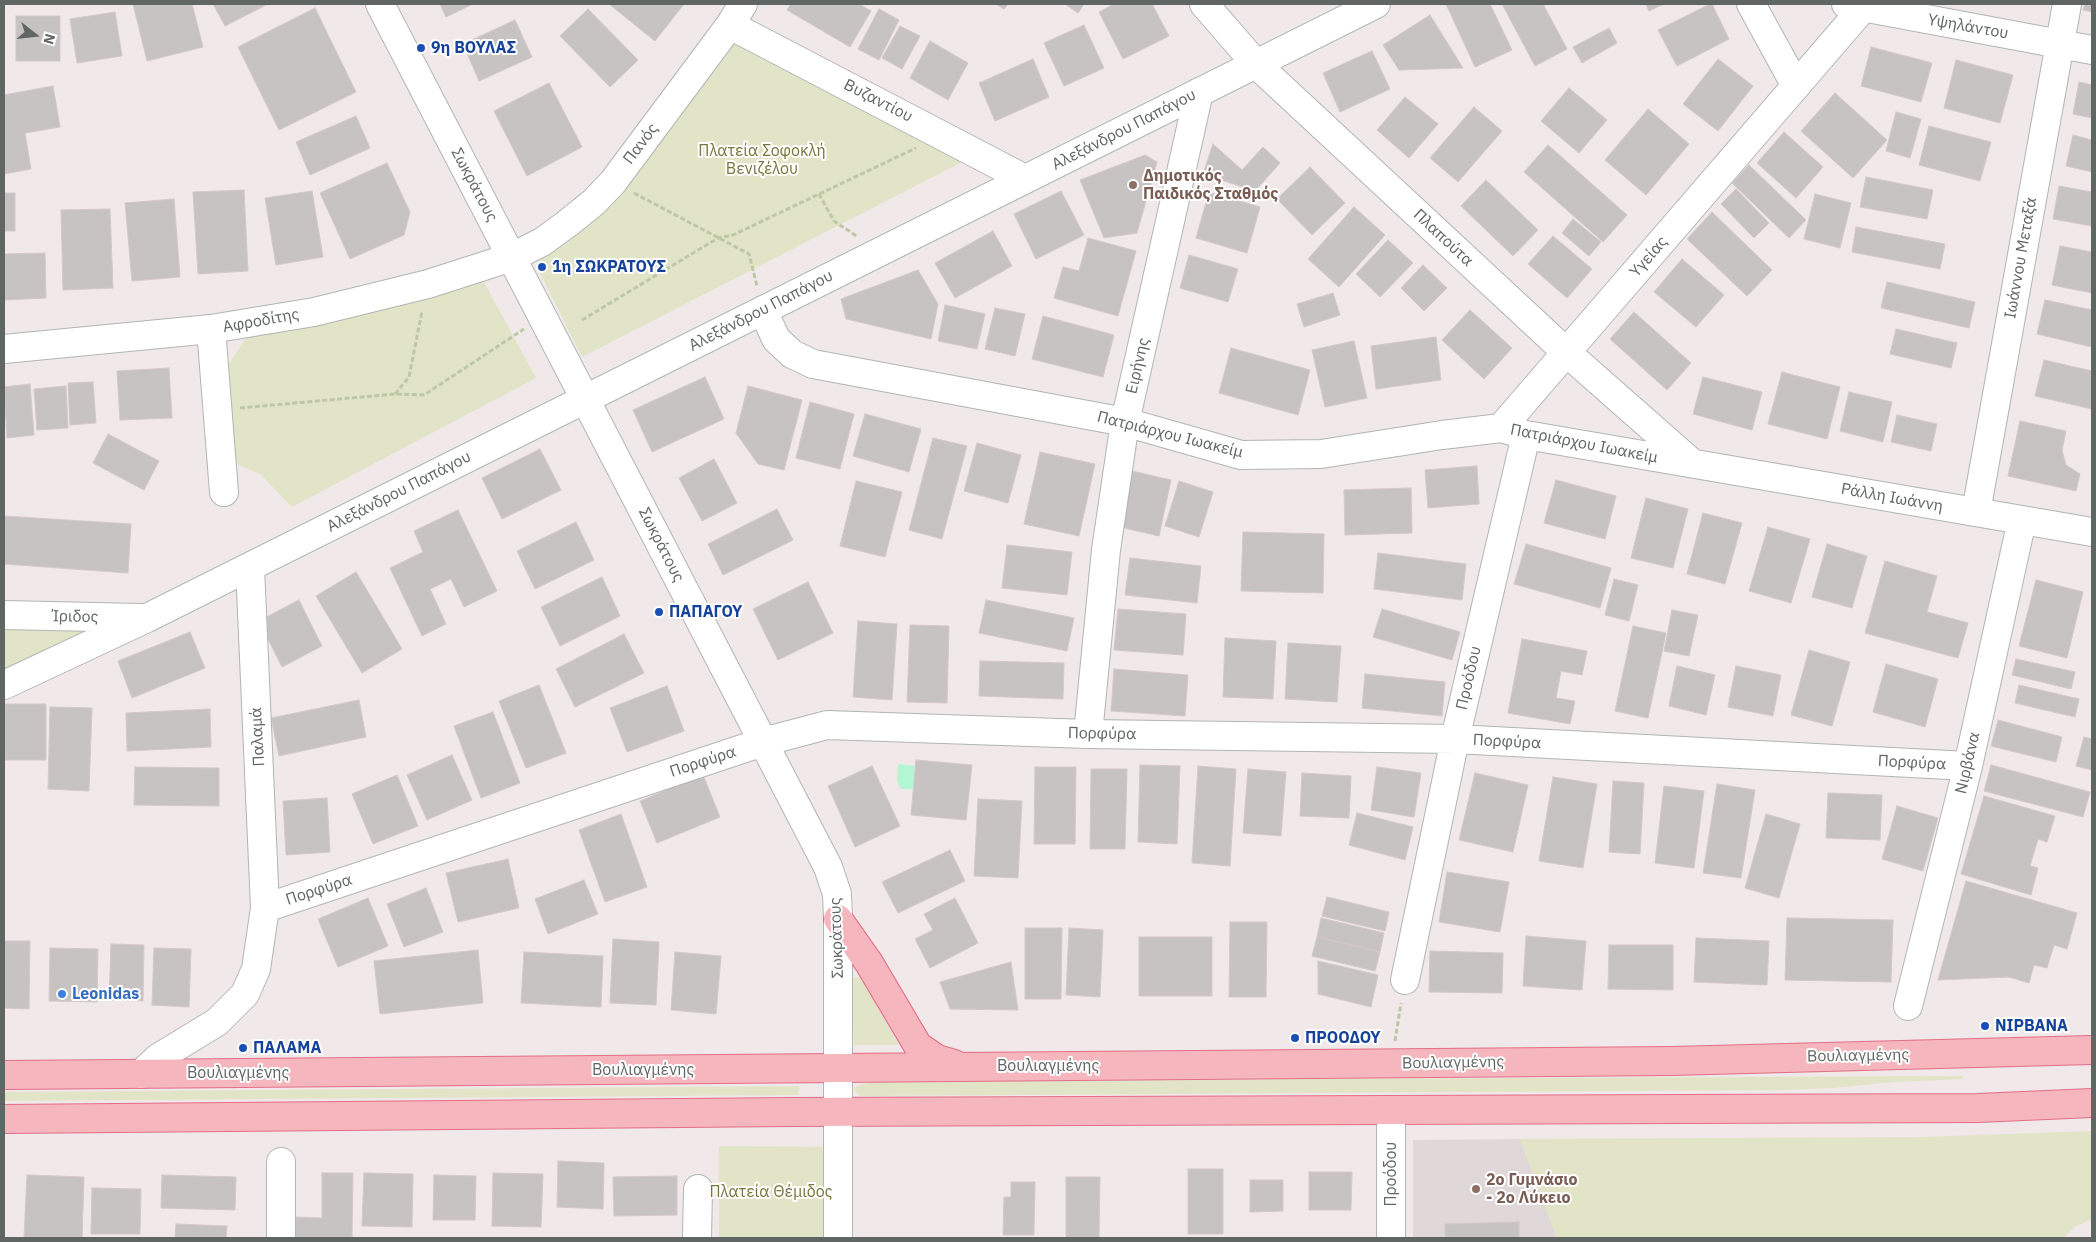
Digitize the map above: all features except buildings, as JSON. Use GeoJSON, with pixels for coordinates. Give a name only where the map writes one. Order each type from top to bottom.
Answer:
{"type":"FeatureCollection","features":[{"type":"Feature","properties":{"kind":"main road"},"geometry":{"type":"LineString","coordinates":[[838,919],[869,963],[918,1046],[937,1059],[963,1067]]}},
{"type":"Feature","properties":{"kind":"main road","name":"Βουλιαγμένης"},"geometry":{"type":"LineString","coordinates":[[4,1075],[1672,1061],[2092,1050]]}},
{"type":"Feature","properties":{"kind":"main road"},"geometry":{"type":"LineString","coordinates":[[4,1120],[837,1112],[1978,1108],[2092,1104]]}},
{"type":"Feature","properties":{"kind":"street","name":"Σωκράτους"},"geometry":{"type":"LineString","coordinates":[[380,4],[828,868],[837,894],[838,919],[838,1238]]}},
{"type":"Feature","properties":{"kind":"street","name":"Πλαπούτα"},"geometry":{"type":"LineString","coordinates":[[1204,4],[1256,64],[1566,352],[1692,464]]}},
{"type":"Feature","properties":{"kind":"street","name":"Αλεξάνδρου Παπάγου"},"geometry":{"type":"LineString","coordinates":[[4,685],[250,567],[1376,4]]}},
{"type":"Feature","properties":{"kind":"street"},"geometry":{"type":"LineString","coordinates":[[1751,4],[1796,86]]}},
{"type":"Feature","properties":{"kind":"street","name":"Ιωάννου Μεταξά"},"geometry":{"type":"LineString","coordinates":[[1976,512],[2067,4]]}},
{"type":"Feature","properties":{"kind":"street","name":"Υγείας"},"geometry":{"type":"LineString","coordinates":[[1514,432],[1566,352],[1796,86],[1854,6]]}},
{"type":"Feature","properties":{"kind":"street","name":"Υψηλάντου"},"geometry":{"type":"LineString","coordinates":[[1854,6],[2092,50]]}},
{"type":"Feature","properties":{"kind":"street","name":"Πανός"},"geometry":{"type":"LineString","coordinates":[[512,257],[542,242],[594,202],[613,182],[737,14]]}},
{"type":"Feature","properties":{"kind":"street","name":"Βυζαντίου"},"geometry":{"type":"LineString","coordinates":[[737,14],[944,135],[1025,179]]}},
{"type":"Feature","properties":{"kind":"street","name":"Ειρήνης"},"geometry":{"type":"LineString","coordinates":[[1088,734],[1106,550],[1125,422],[1199,92]]}},
{"type":"Feature","properties":{"kind":"street","name":"Αφροδίτης"},"geometry":{"type":"LineString","coordinates":[[4,349],[211,329],[314,312],[428,284],[512,257]]}},
{"type":"Feature","properties":{"kind":"street","name":"Πατριάρχου Ιωακείμ"},"geometry":{"type":"LineString","coordinates":[[763,310],[776,339],[792,354],[813,364],[1125,422],[1241,455],[1321,454],[1442,435],[1514,432],[1692,464]]}},
{"type":"Feature","properties":{"kind":"street"},"geometry":{"type":"LineString","coordinates":[[211,329],[224,492]]}},
{"type":"Feature","properties":{"kind":"street","name":"Προόδου"},"geometry":{"type":"LineString","coordinates":[[1405,980],[1455,739],[1514,432]]}},
{"type":"Feature","properties":{"kind":"street","name":"Ράλλη Ιωάννη"},"geometry":{"type":"LineString","coordinates":[[1692,464],[2092,532]]}},
{"type":"Feature","properties":{"kind":"street","name":"Νιρβάνα"},"geometry":{"type":"LineString","coordinates":[[1908,1006],[1968,766],[2022,520]]}},
{"type":"Feature","properties":{"kind":"street","name":"Παλαμά"},"geometry":{"type":"LineString","coordinates":[[141,1074],[158,1058],[217,1022],[245,994],[256,969],[266,908],[250,567]]}},
{"type":"Feature","properties":{"kind":"street","name":"Ίριδος"},"geometry":{"type":"LineString","coordinates":[[4,615],[147,618]]}},
{"type":"Feature","properties":{"kind":"street","name":"Πορφύρα"},"geometry":{"type":"LineString","coordinates":[[266,908],[763,742],[827,726],[1088,734],[1455,739],[1968,766]]}},
{"type":"Feature","properties":{"kind":"street","name":"Προόδου"},"geometry":{"type":"LineString","coordinates":[[1391,1110],[1391,1238]]}},
{"type":"Feature","properties":{"kind":"street"},"geometry":{"type":"LineString","coordinates":[[281,1162],[281,1238]]}},
{"type":"Feature","properties":{"kind":"street"},"geometry":{"type":"LineString","coordinates":[[697,1238],[698,1189]]}},
{"type":"Feature","properties":{"kind":"path"},"geometry":{"type":"LineString","coordinates":[[582,320],[718,238],[733,235],[944,135]]}},
{"type":"Feature","properties":{"kind":"path"},"geometry":{"type":"LineString","coordinates":[[613,182],[749,254],[763,310]]}},
{"type":"Feature","properties":{"kind":"path"},"geometry":{"type":"LineString","coordinates":[[819,194],[834,221],[881,251]]}},
{"type":"Feature","properties":{"kind":"path"},"geometry":{"type":"LineString","coordinates":[[395,394],[409,377],[428,284]]}},
{"type":"Feature","properties":{"kind":"path"},"geometry":{"type":"LineString","coordinates":[[217,410],[395,394],[424,395],[543,317]]}},
{"type":"Feature","properties":{"kind":"path"},"geometry":{"type":"LineString","coordinates":[[1391,1063],[1405,980]]}},
{"type":"Feature","properties":{"kind":"shaded area"},"geometry":{"type":"Polygon","coordinates":[[[898,764],[915,766],[913,789],[901,789],[897,781],[898,764]]]}},
{"type":"Feature","properties":{"kind":"shaded area","name":"2ο Γυμνάσιο - 2ο Λύκειο"},"geometry":{"type":"Polygon","coordinates":[[[1520,1139],[1557,1238],[1413,1238],[1413,1140],[1520,1139]]]}},
{"type":"Feature","properties":{"kind":"green space","name":"Πλατεία Σοφοκλή Βενιζέλου"},"geometry":{"type":"Polygon","coordinates":[[[733,43],[966,160],[582,357],[536,265],[605,200],[647,155],[688,106],[733,43]]]}},
{"type":"Feature","properties":{"kind":"green space"},"geometry":{"type":"Polygon","coordinates":[[[479,273],[536,378],[292,507],[260,474],[236,464],[228,365],[246,338],[312,327],[370,311],[479,273]]]}},
{"type":"Feature","properties":{"kind":"green space"},"geometry":{"type":"Polygon","coordinates":[[[4,628],[87,630],[90,640],[4,674],[4,628]]]}},
{"type":"Feature","properties":{"kind":"green space"},"geometry":{"type":"Polygon","coordinates":[[[860,977],[899,1045],[854,1045],[852,978],[860,977]]]}},
{"type":"Feature","properties":{"kind":"green space"},"geometry":{"type":"Polygon","coordinates":[[[1963,1076],[1962,1079],[1786,1090],[861,1096],[856,1093],[854,1088],[876,1081],[1963,1076]]]}},
{"type":"Feature","properties":{"kind":"green space"},"geometry":{"type":"Polygon","coordinates":[[[799,1086],[798,1095],[4,1101],[4,1092],[799,1086]]]}},
{"type":"Feature","properties":{"kind":"green space"},"geometry":{"type":"Polygon","coordinates":[[[2092,1131],[2092,1219],[2075,1227],[2064,1238],[1557,1238],[1520,1139],[1923,1137],[2092,1131]]]}},
{"type":"Feature","properties":{"kind":"green space","name":"Πλατεία Θέμιδος"},"geometry":{"type":"Polygon","coordinates":[[[719,1146],[824,1147],[824,1238],[719,1238],[719,1146]]]}},
{"type":"Feature","properties":{"kind":"place","name":"9η ΒΟΥΛΑΣ"},"geometry":{"type":"Point","coordinates":[421,48]}},
{"type":"Feature","properties":{"kind":"place","name":"Δημοτικός Παιδικός Σταθμός"},"geometry":{"type":"Point","coordinates":[1133,185]}},
{"type":"Feature","properties":{"kind":"place","name":"1η ΣΩΚΡΑΤΟΥΣ"},"geometry":{"type":"Point","coordinates":[542,267]}},
{"type":"Feature","properties":{"kind":"place","name":"ΠΑΠΑΓΟΥ"},"geometry":{"type":"Point","coordinates":[659,612]}},
{"type":"Feature","properties":{"kind":"place","name":"Leonidas"},"geometry":{"type":"Point","coordinates":[62,994]}},
{"type":"Feature","properties":{"kind":"place","name":"ΝΙΡΒΑΝΑ"},"geometry":{"type":"Point","coordinates":[1985,1026]}},
{"type":"Feature","properties":{"kind":"place","name":"ΠΡΟΟΔΟΥ"},"geometry":{"type":"Point","coordinates":[1295,1038]}},
{"type":"Feature","properties":{"kind":"place","name":"ΠΑΛΑΜΑ"},"geometry":{"type":"Point","coordinates":[243,1048]}},
{"type":"Feature","properties":{"kind":"place","name":"2ο Γυμνάσιο - 2ο Λύκειο"},"geometry":{"type":"Point","coordinates":[1476,1189]}}]}
